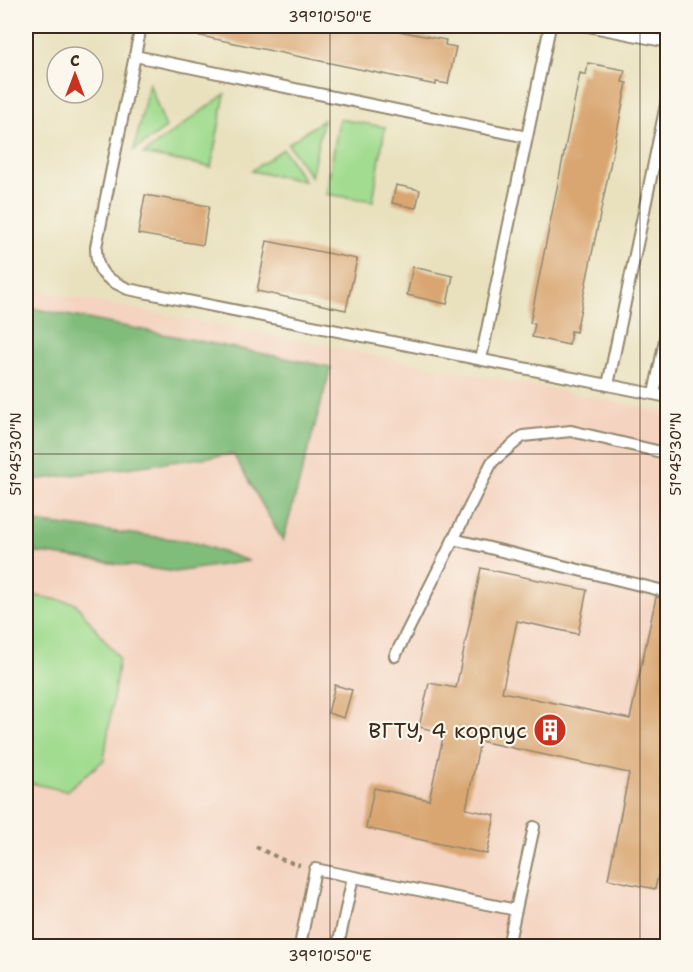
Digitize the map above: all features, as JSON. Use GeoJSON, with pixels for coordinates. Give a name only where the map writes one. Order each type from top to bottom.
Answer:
{"type":"FeatureCollection","features":[{"type":"Feature","properties":{"kind":"lane"},"geometry":{"type":"LineString","coordinates":[[141,26],[96,247],[96,263],[110,280],[128,289],[668,397]]}},
{"type":"Feature","properties":{"kind":"lane"},"geometry":{"type":"LineString","coordinates":[[481,359],[550,26]]}},
{"type":"Feature","properties":{"kind":"lane"},"geometry":{"type":"LineString","coordinates":[[588,26],[668,42]]}},
{"type":"Feature","properties":{"kind":"lane"},"geometry":{"type":"LineString","coordinates":[[135,56],[527,137]]}},
{"type":"Feature","properties":{"kind":"lane"},"geometry":{"type":"LineString","coordinates":[[608,384],[668,96]]}},
{"type":"Feature","properties":{"kind":"lane"},"geometry":{"type":"LineString","coordinates":[[654,394],[668,325]]}},
{"type":"Feature","properties":{"kind":"lane"},"geometry":{"type":"LineString","coordinates":[[395,656],[492,462],[523,436],[570,431],[661,452],[668,456]]}},
{"type":"Feature","properties":{"kind":"lane"},"geometry":{"type":"LineString","coordinates":[[453,539],[668,592]]}},
{"type":"Feature","properties":{"kind":"lane"},"geometry":{"type":"LineString","coordinates":[[508,946],[534,827]]}},
{"type":"Feature","properties":{"kind":"lane"},"geometry":{"type":"LineString","coordinates":[[300,946],[315,869],[516,910]]}},
{"type":"Feature","properties":{"kind":"lane"},"geometry":{"type":"LineString","coordinates":[[338,946],[353,877]]}},
{"type":"Feature","properties":{"kind":"path"},"geometry":{"type":"LineString","coordinates":[[256,848],[283,860],[315,869]]}},
{"type":"Feature","properties":{"kind":"path"},"geometry":{"type":"LineString","coordinates":[[26,938],[36,946]]}},
{"type":"Feature","properties":{"kind":"shaded area"},"geometry":{"type":"Polygon","coordinates":[[[26,288],[667,412],[667,946],[26,946],[26,288]]]}},
{"type":"Feature","properties":{"kind":"green space"},"geometry":{"type":"Polygon","coordinates":[[[149,83],[166,128],[134,150],[149,83]]]}},
{"type":"Feature","properties":{"kind":"green space"},"geometry":{"type":"Polygon","coordinates":[[[225,94],[211,167],[143,154],[225,94]]]}},
{"type":"Feature","properties":{"kind":"green space"},"geometry":{"type":"Polygon","coordinates":[[[339,119],[385,127],[373,201],[326,194],[339,119]]]}},
{"type":"Feature","properties":{"kind":"green space"},"geometry":{"type":"Polygon","coordinates":[[[323,120],[311,177],[288,144],[323,120]]]}},
{"type":"Feature","properties":{"kind":"green space"},"geometry":{"type":"Polygon","coordinates":[[[283,149],[304,181],[251,171],[283,149]]]}},
{"type":"Feature","properties":{"kind":"green space"},"geometry":{"type":"Polygon","coordinates":[[[26,307],[331,367],[283,541],[233,454],[26,481],[26,307]]]}},
{"type":"Feature","properties":{"kind":"green space"},"geometry":{"type":"Polygon","coordinates":[[[26,521],[190,541],[249,561],[175,572],[26,551],[26,521]]]}},
{"type":"Feature","properties":{"kind":"green space"},"geometry":{"type":"Polygon","coordinates":[[[26,594],[75,603],[119,658],[104,760],[66,791],[26,782],[26,594]]]}},
{"type":"Feature","properties":{"kind":"building"},"geometry":{"type":"Polygon","coordinates":[[[192,26],[260,26],[281,30],[282,26],[372,26],[446,40],[445,45],[456,47],[448,84],[436,82],[436,85],[191,34],[192,26]]]}},
{"type":"Feature","properties":{"kind":"building"},"geometry":{"type":"Polygon","coordinates":[[[588,63],[625,70],[622,82],[627,83],[576,332],[571,331],[569,345],[532,337],[535,324],[530,323],[580,73],[586,75],[588,63]]]}},
{"type":"Feature","properties":{"kind":"building"},"geometry":{"type":"Polygon","coordinates":[[[396,185],[420,190],[416,208],[392,203],[396,185]]]}},
{"type":"Feature","properties":{"kind":"building"},"geometry":{"type":"Polygon","coordinates":[[[145,195],[209,206],[203,245],[138,234],[145,195]]]}},
{"type":"Feature","properties":{"kind":"building"},"geometry":{"type":"Polygon","coordinates":[[[267,241],[357,259],[346,310],[257,291],[267,241]]]}},
{"type":"Feature","properties":{"kind":"building"},"geometry":{"type":"Polygon","coordinates":[[[413,267],[453,276],[447,304],[407,295],[413,267]]]}},
{"type":"Feature","properties":{"kind":"building","name":"ВГТУ, 4 корпус"},"geometry":{"type":"Polygon","coordinates":[[[481,568],[587,590],[578,634],[517,621],[502,692],[630,719],[656,597],[668,599],[668,832],[655,889],[608,879],[629,773],[480,741],[466,809],[495,815],[487,854],[366,828],[374,788],[429,800],[444,733],[419,727],[429,683],[456,688],[481,568]]]}},
{"type":"Feature","properties":{"kind":"building"},"geometry":{"type":"Polygon","coordinates":[[[335,685],[352,690],[344,718],[328,713],[335,685]]]}},
{"type":"Feature","properties":{"kind":"place","name":"ВГТУ, 4 корпус"},"geometry":{"type":"Point","coordinates":[550,730]}}]}
